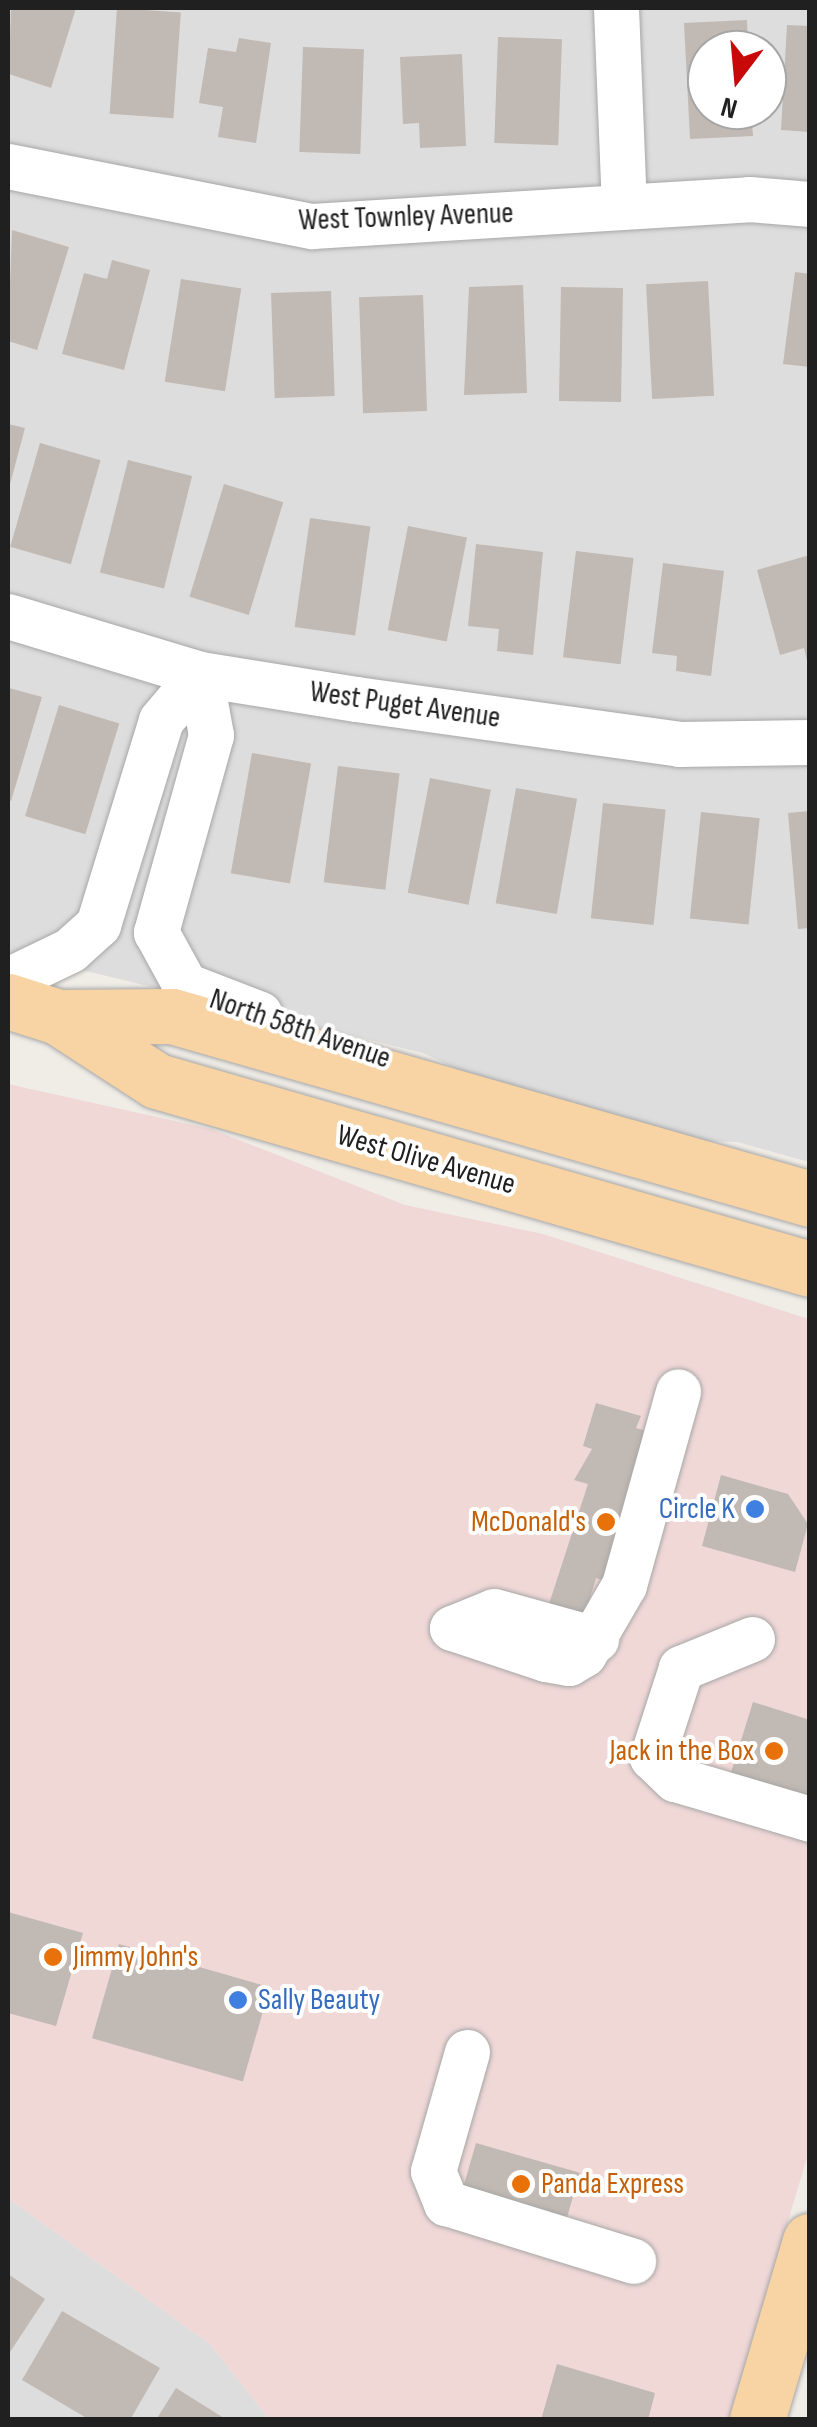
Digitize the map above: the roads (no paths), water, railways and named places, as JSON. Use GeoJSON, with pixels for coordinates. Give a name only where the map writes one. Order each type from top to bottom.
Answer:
{"type":"FeatureCollection","features":[{"type":"Feature","properties":{"kind":"main road","name":"West Olive Avenue"},"geometry":{"type":"LineString","coordinates":[[33,1009],[172,1016],[810,1199]]}},
{"type":"Feature","properties":{"kind":"main road","name":"West Olive Avenue"},"geometry":{"type":"LineString","coordinates":[[33,1009],[157,1082],[810,1269]]}},
{"type":"Feature","properties":{"kind":"main road"},"geometry":{"type":"LineString","coordinates":[[757,2420],[810,2241]]}},
{"type":"Feature","properties":{"kind":"street"},"geometry":{"type":"LineString","coordinates":[[616,8],[624,205]]}},
{"type":"Feature","properties":{"kind":"street","name":"West Townley Avenue"},"geometry":{"type":"LineString","coordinates":[[8,166],[312,226],[624,205],[810,204]]}},
{"type":"Feature","properties":{"kind":"street","name":"West Puget Avenue"},"geometry":{"type":"LineString","coordinates":[[8,616],[200,674],[679,744],[810,742]]}},
{"type":"Feature","properties":{"kind":"street"},"geometry":{"type":"LineString","coordinates":[[8,980],[70,950],[98,924],[161,720],[200,674]]}},
{"type":"Feature","properties":{"kind":"street","name":"North 58th Avenue"},"geometry":{"type":"LineString","coordinates":[[200,674],[211,734],[156,932],[173,970],[203,998],[378,1050],[458,1096]]}},
{"type":"Feature","properties":{"kind":"street"},"geometry":{"type":"LineString","coordinates":[[452,1628],[569,1663],[596,1639],[624,1585],[678,1391]]}},
{"type":"Feature","properties":{"kind":"street"},"geometry":{"type":"LineString","coordinates":[[752,1639],[681,1668],[652,1757],[676,1779],[810,1820]]}},
{"type":"Feature","properties":{"kind":"street"},"geometry":{"type":"LineString","coordinates":[[467,2052],[433,2171],[446,2203],[632,2261]]}},
{"type":"Feature","properties":{"kind":"place","name":"Circle K"},"geometry":{"type":"Point","coordinates":[755,1509]}},
{"type":"Feature","properties":{"kind":"place","name":"McDonald's"},"geometry":{"type":"Point","coordinates":[606,1522]}},
{"type":"Feature","properties":{"kind":"place","name":"Jack in the Box"},"geometry":{"type":"Point","coordinates":[774,1751]}},
{"type":"Feature","properties":{"kind":"place","name":"Jimmy John's"},"geometry":{"type":"Point","coordinates":[53,1957]}},
{"type":"Feature","properties":{"kind":"place","name":"Sally Beauty"},"geometry":{"type":"Point","coordinates":[238,2000]}},
{"type":"Feature","properties":{"kind":"place","name":"Panda Express"},"geometry":{"type":"Point","coordinates":[521,2184]}}]}
